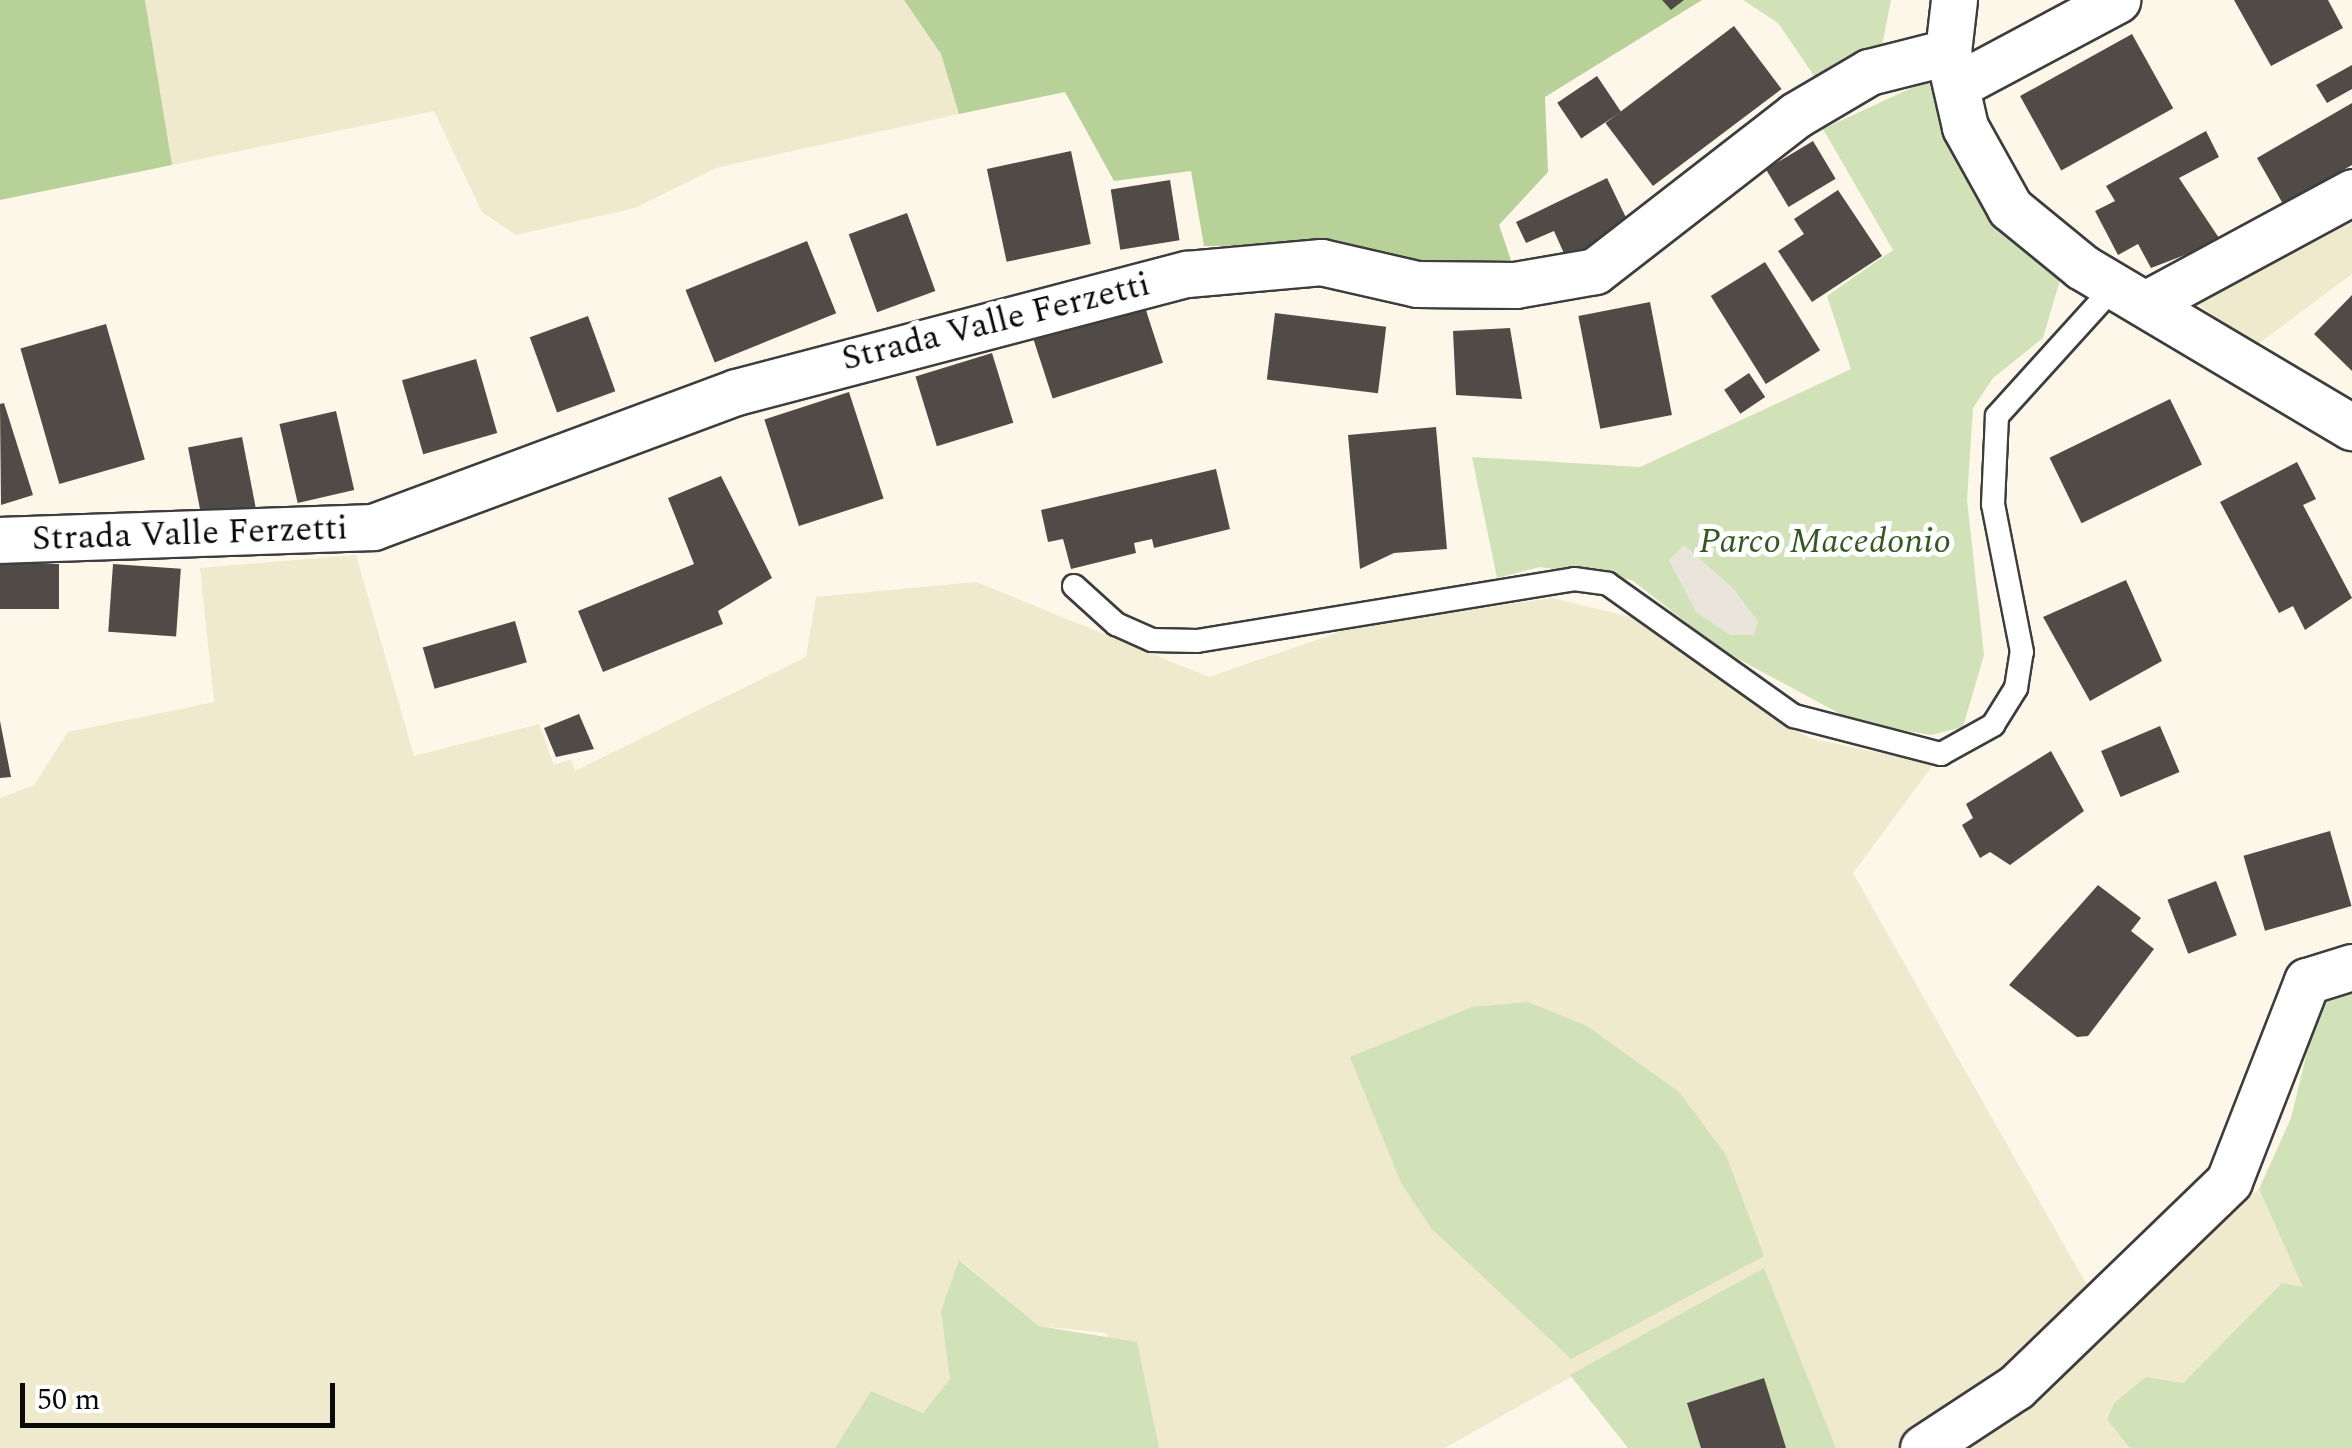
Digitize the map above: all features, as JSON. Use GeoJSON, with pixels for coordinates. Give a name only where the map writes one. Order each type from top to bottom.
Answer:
{"type":"FeatureCollection","features":[{"type":"Feature","properties":{"kind":"street"},"geometry":{"type":"LineString","coordinates":[[1954,0],[1952,69],[1965,127],[2010,208],[2131,294],[2352,428]]}},
{"type":"Feature","properties":{"kind":"street","name":"Strada Valle Ferzetti"},"geometry":{"type":"LineString","coordinates":[[0,540],[374,527],[736,392],[1187,274],[1321,262],[1417,284],[1515,286],[1595,271],[1796,115],[1869,72],[1952,69],[2117,0]]}},
{"type":"Feature","properties":{"kind":"street"},"geometry":{"type":"LineString","coordinates":[[2131,294],[2352,192]]}},
{"type":"Feature","properties":{"kind":"street"},"geometry":{"type":"LineString","coordinates":[[1923,1448],[2016,1387],[2229,1181],[2307,981],[2352,967]]}},
{"type":"Feature","properties":{"kind":"lane"},"geometry":{"type":"LineString","coordinates":[[1074,586],[1116,624],[1152,640],[1196,641],[1574,579],[1608,584],[1794,716],[1940,754],[1993,725],[2016,688],[2022,652],[1993,504],[1997,416],[2131,294]]}},
{"type":"Feature","properties":{"kind":"shaded area"},"geometry":{"type":"Polygon","coordinates":[[[145,0],[904,0],[941,54],[959,114],[716,168],[635,208],[516,235],[482,212],[434,111],[172,165],[145,0]]]}},
{"type":"Feature","properties":{"kind":"shaded area"},"geometry":{"type":"Polygon","coordinates":[[[2352,222],[2352,274],[2253,348],[2197,303],[2352,222]]]}},
{"type":"Feature","properties":{"kind":"shaded area"},"geometry":{"type":"Polygon","coordinates":[[[1684,545],[1733,588],[1758,621],[1754,635],[1730,635],[1696,612],[1669,560],[1684,545]]]}},
{"type":"Feature","properties":{"kind":"shaded area"},"geometry":{"type":"Polygon","coordinates":[[[356,555],[414,756],[539,724],[554,765],[571,759],[575,771],[806,657],[816,597],[976,582],[1209,677],[1357,626],[1552,598],[1639,619],[1809,738],[1890,755],[1941,754],[1853,873],[2084,1280],[2121,1318],[2259,1189],[2304,1288],[2281,1284],[2183,1383],[2146,1377],[2107,1420],[2130,1448],[1836,1448],[1764,1268],[1445,1448],[1159,1448],[1106,1333],[1039,1326],[960,1260],[941,1311],[951,1378],[923,1413],[871,1391],[835,1448],[0,1448],[0,798],[34,785],[68,732],[214,702],[200,568],[356,555]]]}},
{"type":"Feature","properties":{"kind":"green space"},"geometry":{"type":"Polygon","coordinates":[[[0,0],[145,0],[172,165],[0,200],[0,0]]]}},
{"type":"Feature","properties":{"kind":"green space"},"geometry":{"type":"Polygon","coordinates":[[[904,0],[1702,0],[1545,97],[1548,172],[1499,225],[1516,275],[1316,245],[1204,246],[1191,171],[1114,181],[1065,92],[959,114],[941,54],[904,0]]]}},
{"type":"Feature","properties":{"kind":"green space"},"geometry":{"type":"Polygon","coordinates":[[[1743,0],[1891,0],[1882,46],[1819,83],[1778,23],[1743,0]]]}},
{"type":"Feature","properties":{"kind":"green space","name":"Parco Macedonio"},"geometry":{"type":"Polygon","coordinates":[[[1935,77],[2060,280],[2043,338],[1993,378],[1973,408],[1967,500],[1984,655],[1963,727],[1931,735],[1855,722],[1720,649],[1632,580],[1540,567],[1497,578],[1472,457],[1640,467],[1851,369],[1827,296],[1893,250],[1823,129],[1935,77]]]}},
{"type":"Feature","properties":{"kind":"green space"},"geometry":{"type":"Polygon","coordinates":[[[2352,988],[2352,1448],[2130,1448],[2107,1420],[2114,1403],[2146,1377],[2183,1383],[2282,1283],[2303,1287],[2259,1189],[2291,1118],[2320,998],[2352,988]]]}},
{"type":"Feature","properties":{"kind":"green space"},"geometry":{"type":"Polygon","coordinates":[[[1528,1002],[1587,1026],[1679,1092],[1726,1155],[1764,1256],[1571,1359],[1431,1228],[1401,1183],[1350,1057],[1472,1007],[1528,1002]]]}},
{"type":"Feature","properties":{"kind":"green space"},"geometry":{"type":"Polygon","coordinates":[[[959,1260],[1039,1326],[1137,1342],[1159,1448],[835,1448],[871,1391],[923,1413],[950,1379],[941,1311],[959,1260]]]}},
{"type":"Feature","properties":{"kind":"green space"},"geometry":{"type":"Polygon","coordinates":[[[1764,1268],[1836,1448],[1628,1448],[1570,1375],[1764,1268]]]}},
{"type":"Feature","properties":{"kind":"building"},"geometry":{"type":"Polygon","coordinates":[[[1662,0],[1684,0],[1671,10],[1662,0]]]}},
{"type":"Feature","properties":{"kind":"building"},"geometry":{"type":"Polygon","coordinates":[[[2234,0],[2328,0],[2343,28],[2271,66],[2234,0]]]}},
{"type":"Feature","properties":{"kind":"building"},"geometry":{"type":"Polygon","coordinates":[[[1734,26],[1782,89],[1653,186],[1605,123],[1734,26]]]}},
{"type":"Feature","properties":{"kind":"building"},"geometry":{"type":"Polygon","coordinates":[[[2132,34],[2173,108],[2061,170],[2020,96],[2132,34]]]}},
{"type":"Feature","properties":{"kind":"building"},"geometry":{"type":"Polygon","coordinates":[[[2352,65],[2352,89],[2327,103],[2316,85],[2352,65]]]}},
{"type":"Feature","properties":{"kind":"building"},"geometry":{"type":"Polygon","coordinates":[[[1597,76],[1621,112],[1581,138],[1557,103],[1597,76]]]}},
{"type":"Feature","properties":{"kind":"building"},"geometry":{"type":"Polygon","coordinates":[[[2352,103],[2352,165],[2283,204],[2257,158],[2352,103]]]}},
{"type":"Feature","properties":{"kind":"building"},"geometry":{"type":"Polygon","coordinates":[[[2206,131],[2219,157],[2179,178],[2221,241],[2151,268],[2138,244],[2118,255],[2095,211],[2115,201],[2106,186],[2206,131]]]}},
{"type":"Feature","properties":{"kind":"building"},"geometry":{"type":"Polygon","coordinates":[[[1813,141],[1836,179],[1789,207],[1766,169],[1813,141]]]}},
{"type":"Feature","properties":{"kind":"building"},"geometry":{"type":"Polygon","coordinates":[[[1071,151],[1091,244],[1007,262],[987,169],[1071,151]]]}},
{"type":"Feature","properties":{"kind":"building"},"geometry":{"type":"Polygon","coordinates":[[[1607,178],[1631,228],[1566,258],[1554,231],[1526,243],[1516,222],[1607,178]]]}},
{"type":"Feature","properties":{"kind":"building"},"geometry":{"type":"Polygon","coordinates":[[[1170,180],[1180,240],[1120,250],[1111,189],[1170,180]]]}},
{"type":"Feature","properties":{"kind":"building"},"geometry":{"type":"Polygon","coordinates":[[[1838,190],[1882,256],[1812,302],[1778,251],[1804,234],[1794,219],[1838,190]]]}},
{"type":"Feature","properties":{"kind":"building"},"geometry":{"type":"Polygon","coordinates":[[[907,213],[935,291],[877,312],[849,234],[907,213]]]}},
{"type":"Feature","properties":{"kind":"building"},"geometry":{"type":"Polygon","coordinates":[[[807,241],[836,313],[715,362],[686,290],[807,241]]]}},
{"type":"Feature","properties":{"kind":"building"},"geometry":{"type":"Polygon","coordinates":[[[1765,262],[1820,350],[1766,384],[1711,296],[1765,262]]]}},
{"type":"Feature","properties":{"kind":"building"},"geometry":{"type":"Polygon","coordinates":[[[2352,295],[2352,371],[2314,334],[2352,295]]]}},
{"type":"Feature","properties":{"kind":"building"},"geometry":{"type":"Polygon","coordinates":[[[1142,298],[1163,363],[1053,399],[1032,334],[1142,298]]]}},
{"type":"Feature","properties":{"kind":"building"},"geometry":{"type":"Polygon","coordinates":[[[1650,302],[1672,415],[1600,429],[1578,316],[1650,302]]]}},
{"type":"Feature","properties":{"kind":"building"},"geometry":{"type":"Polygon","coordinates":[[[1275,313],[1386,327],[1378,393],[1267,380],[1275,313]]]}},
{"type":"Feature","properties":{"kind":"building"},"geometry":{"type":"Polygon","coordinates":[[[588,316],[615,391],[557,412],[530,337],[588,316]]]}},
{"type":"Feature","properties":{"kind":"building"},"geometry":{"type":"Polygon","coordinates":[[[106,324],[145,460],[59,484],[20,349],[106,324]]]}},
{"type":"Feature","properties":{"kind":"building"},"geometry":{"type":"Polygon","coordinates":[[[1510,328],[1522,399],[1456,395],[1453,331],[1510,328]]]}},
{"type":"Feature","properties":{"kind":"building"},"geometry":{"type":"Polygon","coordinates":[[[992,353],[1013,423],[937,446],[915,376],[992,353]]]}},
{"type":"Feature","properties":{"kind":"building"},"geometry":{"type":"Polygon","coordinates":[[[476,359],[497,433],[423,454],[402,380],[476,359]]]}},
{"type":"Feature","properties":{"kind":"building"},"geometry":{"type":"Polygon","coordinates":[[[1749,373],[1765,397],[1740,414],[1724,390],[1749,373]]]}},
{"type":"Feature","properties":{"kind":"building"},"geometry":{"type":"Polygon","coordinates":[[[849,392],[884,499],[799,526],[764,420],[849,392]]]}},
{"type":"Feature","properties":{"kind":"building"},"geometry":{"type":"Polygon","coordinates":[[[2170,399],[2202,465],[2082,523],[2050,458],[2170,399]]]}},
{"type":"Feature","properties":{"kind":"building"},"geometry":{"type":"Polygon","coordinates":[[[4,403],[33,495],[1,505],[0,404],[4,403]]]}},
{"type":"Feature","properties":{"kind":"building"},"geometry":{"type":"Polygon","coordinates":[[[336,411],[354,490],[298,503],[279,424],[336,411]]]}},
{"type":"Feature","properties":{"kind":"building"},"geometry":{"type":"Polygon","coordinates":[[[1436,427],[1447,549],[1394,553],[1360,569],[1348,435],[1436,427]]]}},
{"type":"Feature","properties":{"kind":"building"},"geometry":{"type":"Polygon","coordinates":[[[242,437],[256,507],[202,517],[188,447],[242,437]]]}},
{"type":"Feature","properties":{"kind":"building"},"geometry":{"type":"Polygon","coordinates":[[[2297,462],[2316,499],[2303,505],[2352,598],[2305,630],[2293,606],[2279,613],[2220,502],[2297,462]]]}},
{"type":"Feature","properties":{"kind":"building"},"geometry":{"type":"Polygon","coordinates":[[[1216,469],[1230,529],[1154,548],[1152,539],[1134,543],[1136,553],[1071,569],[1063,539],[1048,542],[1041,510],[1216,469]]]}},
{"type":"Feature","properties":{"kind":"building"},"geometry":{"type":"Polygon","coordinates":[[[721,476],[772,578],[718,611],[723,624],[603,672],[578,611],[694,564],[668,498],[721,476]]]}},
{"type":"Feature","properties":{"kind":"building"},"geometry":{"type":"Polygon","coordinates":[[[0,564],[59,564],[59,609],[0,609],[0,564]]]}},
{"type":"Feature","properties":{"kind":"building"},"geometry":{"type":"Polygon","coordinates":[[[113,564],[181,569],[176,637],[108,632],[113,564]]]}},
{"type":"Feature","properties":{"kind":"building"},"geometry":{"type":"Polygon","coordinates":[[[2126,580],[2162,661],[2090,701],[2043,617],[2126,580]]]}},
{"type":"Feature","properties":{"kind":"building"},"geometry":{"type":"Polygon","coordinates":[[[515,621],[527,662],[435,689],[423,647],[515,621]]]}},
{"type":"Feature","properties":{"kind":"building"},"geometry":{"type":"Polygon","coordinates":[[[579,714],[594,749],[556,757],[544,728],[579,714]]]}},
{"type":"Feature","properties":{"kind":"building"},"geometry":{"type":"Polygon","coordinates":[[[0,721],[11,777],[0,778],[0,721]]]}},
{"type":"Feature","properties":{"kind":"building"},"geometry":{"type":"Polygon","coordinates":[[[2160,726],[2180,772],[2121,797],[2101,751],[2160,726]]]}},
{"type":"Feature","properties":{"kind":"building"},"geometry":{"type":"Polygon","coordinates":[[[2051,751],[2084,811],[2010,865],[1990,852],[1980,858],[1962,825],[1973,818],[1966,804],[2051,751]]]}},
{"type":"Feature","properties":{"kind":"building"},"geometry":{"type":"Polygon","coordinates":[[[2330,831],[2351,906],[2265,931],[2243,856],[2330,831]]]}},
{"type":"Feature","properties":{"kind":"building"},"geometry":{"type":"Polygon","coordinates":[[[2216,881],[2237,935],[2188,954],[2167,900],[2216,881]]]}},
{"type":"Feature","properties":{"kind":"building"},"geometry":{"type":"Polygon","coordinates":[[[2098,885],[2141,918],[2131,931],[2154,949],[2088,1036],[2077,1037],[2009,985],[2098,885]]]}},
{"type":"Feature","properties":{"kind":"building"},"geometry":{"type":"Polygon","coordinates":[[[1764,1378],[1786,1448],[1701,1448],[1687,1403],[1764,1378]]]}}]}
